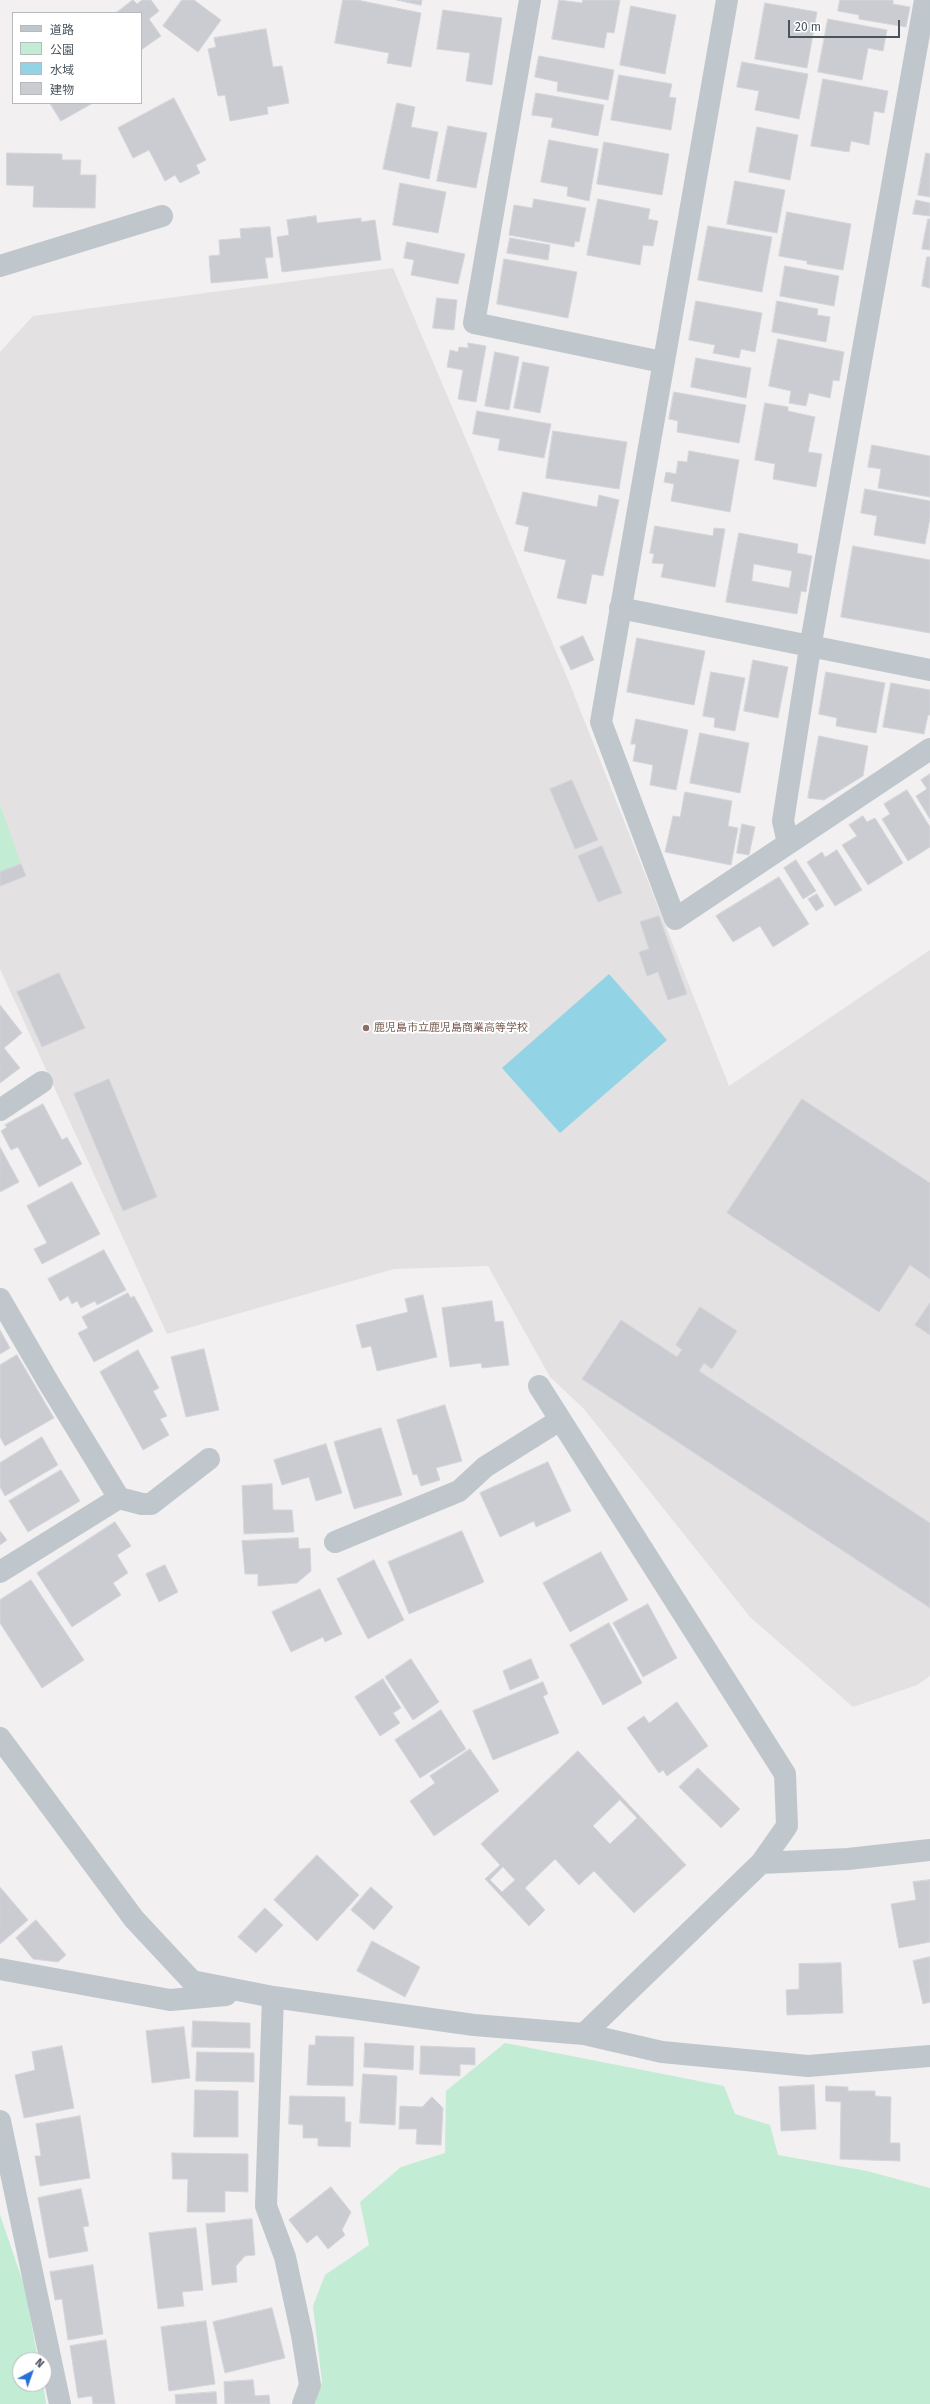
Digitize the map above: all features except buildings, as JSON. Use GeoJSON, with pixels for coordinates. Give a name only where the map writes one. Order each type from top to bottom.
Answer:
{"type":"FeatureCollection","features":[{"type":"Feature","properties":{"kind":"street"},"geometry":{"type":"LineString","coordinates":[[530,0],[474,323],[662,362]]}},
{"type":"Feature","properties":{"kind":"street"},"geometry":{"type":"LineString","coordinates":[[727,0],[662,362],[601,722],[675,919],[930,749]]}},
{"type":"Feature","properties":{"kind":"street"},"geometry":{"type":"LineString","coordinates":[[788,843],[783,821],[810,648],[925,0]]}},
{"type":"Feature","properties":{"kind":"street"},"geometry":{"type":"LineString","coordinates":[[0,266],[162,216]]}},
{"type":"Feature","properties":{"kind":"street"},"geometry":{"type":"LineString","coordinates":[[620,608],[810,648],[930,670]]}},
{"type":"Feature","properties":{"kind":"street"},"geometry":{"type":"LineString","coordinates":[[0,1110],[42,1082]]}},
{"type":"Feature","properties":{"kind":"street"},"geometry":{"type":"LineString","coordinates":[[0,1299],[50,1385],[119,1498],[142,1504],[151,1504],[209,1459]]}},
{"type":"Feature","properties":{"kind":"street"},"geometry":{"type":"LineString","coordinates":[[539,1386],[785,1774],[788,1826],[761,1863],[584,2034]]}},
{"type":"Feature","properties":{"kind":"street"},"geometry":{"type":"LineString","coordinates":[[335,1542],[459,1491],[485,1467],[560,1420]]}},
{"type":"Feature","properties":{"kind":"street"},"geometry":{"type":"LineString","coordinates":[[0,1572],[119,1498]]}},
{"type":"Feature","properties":{"kind":"street"},"geometry":{"type":"LineString","coordinates":[[0,1738],[134,1918],[192,1981],[273,1997],[474,2025],[584,2034],[662,2052],[808,2066],[930,2056]]}},
{"type":"Feature","properties":{"kind":"street"},"geometry":{"type":"LineString","coordinates":[[761,1863],[848,1859],[930,1850]]}},
{"type":"Feature","properties":{"kind":"street"},"geometry":{"type":"LineString","coordinates":[[0,1970],[170,2000],[247,1992]]}},
{"type":"Feature","properties":{"kind":"street"},"geometry":{"type":"LineString","coordinates":[[273,1997],[266,2206],[285,2257],[302,2335],[310,2385],[303,2404]]}},
{"type":"Feature","properties":{"kind":"street"},"geometry":{"type":"LineString","coordinates":[[0,2121],[60,2404]]}},
{"type":"Feature","properties":{"kind":"shaded area","name":"鹿児島市立鹿児島商業高等学校"},"geometry":{"type":"Polygon","coordinates":[[[393,268],[569,682],[729,1086],[930,950],[930,1676],[917,1685],[853,1707],[750,1617],[584,1409],[550,1377],[488,1266],[394,1269],[167,1334],[0,969],[0,352],[33,316],[393,268]]]}},
{"type":"Feature","properties":{"kind":"green space"},"geometry":{"type":"Polygon","coordinates":[[[0,805],[21,864],[0,872],[0,805]]]}},
{"type":"Feature","properties":{"kind":"green space"},"geometry":{"type":"Polygon","coordinates":[[[505,2043],[724,2086],[735,2114],[770,2125],[778,2155],[867,2171],[930,2188],[930,2404],[315,2404],[322,2382],[313,2306],[325,2275],[369,2245],[360,2202],[401,2167],[445,2153],[446,2091],[505,2043]]]}},
{"type":"Feature","properties":{"kind":"green space"},"geometry":{"type":"Polygon","coordinates":[[[0,2215],[25,2288],[37,2352],[12,2352],[12,2392],[44,2392],[46,2404],[0,2404],[0,2215]]]}},
{"type":"Feature","properties":{"kind":"water"},"geometry":{"type":"Polygon","coordinates":[[[609,974],[667,1040],[560,1133],[502,1068],[609,974]]]}},
{"type":"Feature","properties":{"kind":"place","name":"鹿児島市立鹿児島商業高等学校"},"geometry":{"type":"Point","coordinates":[366,1028]}}]}
